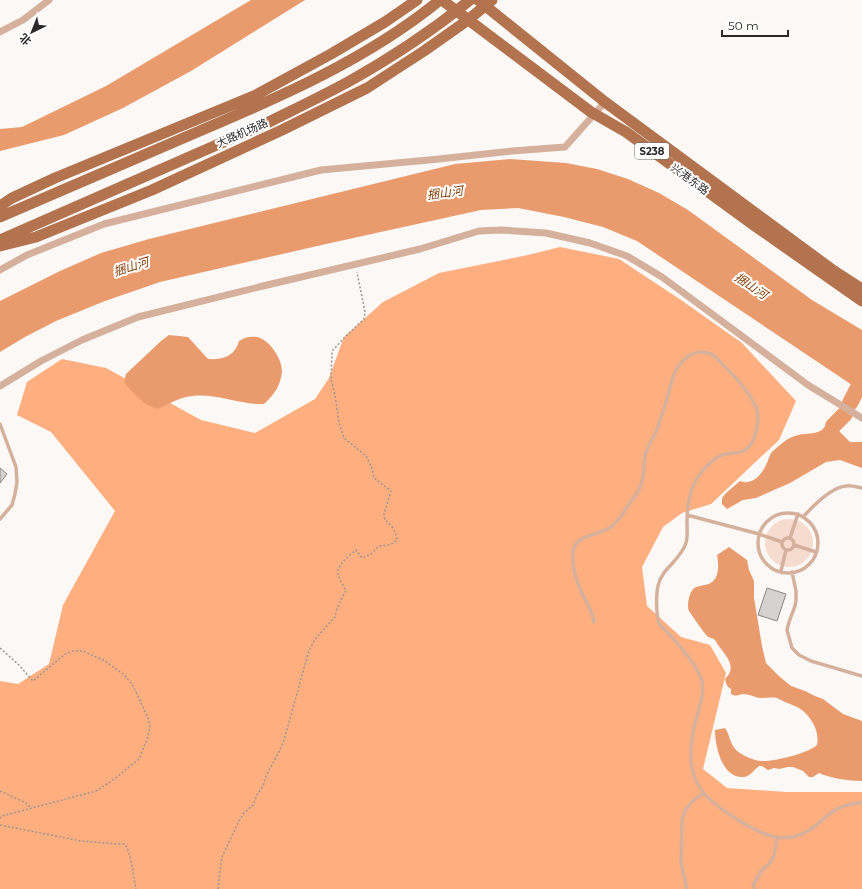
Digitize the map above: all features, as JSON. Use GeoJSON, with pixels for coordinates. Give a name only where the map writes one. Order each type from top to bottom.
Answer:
{"type":"FeatureCollection","features":[{"type":"Feature","properties":{"kind":"main road"},"geometry":{"type":"LineString","coordinates":[[0,206],[12,198],[55,178],[256,95],[345,46],[385,22],[417,0]]}},
{"type":"Feature","properties":{"kind":"main road","name":"兴港东路"},"geometry":{"type":"LineString","coordinates":[[441,0],[595,114],[626,132],[755,226],[862,301]]}},
{"type":"Feature","properties":{"kind":"main road","name":"大路机场路"},"geometry":{"type":"LineString","coordinates":[[0,216],[268,102],[373,47],[441,0]]}},
{"type":"Feature","properties":{"kind":"main road","name":"大路机场路"},"geometry":{"type":"LineString","coordinates":[[0,240],[269,122],[347,82],[416,41],[470,0]]}},
{"type":"Feature","properties":{"kind":"main road"},"geometry":{"type":"LineString","coordinates":[[0,246],[36,237],[152,190],[282,130],[367,88],[468,20],[485,2]]}},
{"type":"Feature","properties":{"kind":"main road","name":"兴港东路"},"geometry":{"type":"LineString","coordinates":[[485,2],[605,102],[834,272],[862,289]]}},
{"type":"Feature","properties":{"kind":"street"},"geometry":{"type":"LineString","coordinates":[[0,32],[22,20],[49,0]]}},
{"type":"Feature","properties":{"kind":"street"},"geometry":{"type":"LineString","coordinates":[[0,270],[27,255],[104,224],[321,170],[566,147],[605,102]]}},
{"type":"Feature","properties":{"kind":"street"},"geometry":{"type":"LineString","coordinates":[[0,386],[41,361],[82,340],[138,317],[420,249],[479,231],[501,230],[546,233],[590,243],[627,256],[662,277],[808,385],[862,418]]}},
{"type":"Feature","properties":{"kind":"lane"},"geometry":{"type":"LineString","coordinates":[[594,622],[593,615],[578,584],[575,574],[573,549],[576,543],[581,539],[612,527],[625,511],[638,491],[642,481],[645,457],[656,433],[676,370],[689,355],[697,352],[707,352],[714,356],[739,381],[757,410],[758,416],[756,433],[749,447],[743,452],[723,454],[702,471],[696,480],[692,488],[687,515],[686,541],[683,550],[661,577],[658,583],[657,611],[660,624],[689,658],[697,669],[702,680],[702,696],[693,732],[690,753],[696,781],[704,794],[728,813],[748,827],[777,838],[792,837],[804,834],[838,808],[862,802]]}},
{"type":"Feature","properties":{"kind":"lane"},"geometry":{"type":"LineString","coordinates":[[0,424],[16,467],[18,482],[12,505],[0,519]]}},
{"type":"Feature","properties":{"kind":"lane"},"geometry":{"type":"LineString","coordinates":[[803,517],[832,490],[848,485],[862,488]]}},
{"type":"Feature","properties":{"kind":"lane"},"geometry":{"type":"LineString","coordinates":[[782,513],[798,514],[803,517],[809,521],[815,530],[818,539],[818,549],[814,559],[807,566],[798,571],[788,573],[778,571],[763,559],[759,550],[758,541],[760,531],[765,523],[773,516],[782,513]]}},
{"type":"Feature","properties":{"kind":"lane"},"geometry":{"type":"LineString","coordinates":[[790,538],[798,514]]}},
{"type":"Feature","properties":{"kind":"lane"},"geometry":{"type":"LineString","coordinates":[[687,515],[759,534],[782,542]]}},
{"type":"Feature","properties":{"kind":"lane"},"geometry":{"type":"LineString","coordinates":[[790,538],[794,545],[816,552]]}},
{"type":"Feature","properties":{"kind":"lane"},"geometry":{"type":"LineString","coordinates":[[782,542],[784,539],[790,538]]}},
{"type":"Feature","properties":{"kind":"lane"},"geometry":{"type":"LineString","coordinates":[[781,572],[786,550],[783,547],[782,542]]}},
{"type":"Feature","properties":{"kind":"lane"},"geometry":{"type":"LineString","coordinates":[[786,550],[790,550],[794,545]]}},
{"type":"Feature","properties":{"kind":"lane"},"geometry":{"type":"LineString","coordinates":[[792,572],[796,591],[796,600],[787,630],[792,648],[799,655],[811,661],[862,676]]}},
{"type":"Feature","properties":{"kind":"lane"},"geometry":{"type":"LineString","coordinates":[[687,889],[681,863],[682,820],[685,811],[690,804],[696,798],[704,794]]}},
{"type":"Feature","properties":{"kind":"lane"},"geometry":{"type":"LineString","coordinates":[[754,889],[753,884],[756,879],[774,856],[777,838]]}},
{"type":"Feature","properties":{"kind":"path"},"geometry":{"type":"LineString","coordinates":[[218,889],[222,856],[238,823],[244,813],[253,804],[263,786],[266,776],[282,746],[309,651],[315,639],[335,616],[337,608],[346,590],[337,572],[340,564],[356,550],[362,558],[371,554],[379,546],[390,545],[397,540],[396,533],[390,524],[385,520],[384,514],[391,491],[374,478],[372,468],[366,456],[344,438],[339,423],[331,379],[332,351],[364,319],[365,312],[355,265]]}},
{"type":"Feature","properties":{"kind":"path"},"geometry":{"type":"LineString","coordinates":[[0,648],[19,665],[33,681],[65,654],[73,651],[83,651],[105,661],[123,674],[134,689],[148,718],[150,727],[148,737],[139,759],[96,791],[2,816],[0,818]]}},
{"type":"Feature","properties":{"kind":"path"},"geometry":{"type":"LineString","coordinates":[[0,791],[26,803],[31,808]]}},
{"type":"Feature","properties":{"kind":"path"},"geometry":{"type":"LineString","coordinates":[[0,826],[81,841],[123,844],[128,850],[131,860],[136,889]]}},
{"type":"Feature","properties":{"kind":"shaded area"},"geometry":{"type":"Polygon","coordinates":[[[560,247],[619,259],[742,343],[796,401],[779,440],[711,504],[682,513],[663,527],[642,567],[647,606],[681,637],[710,645],[726,673],[703,769],[727,788],[786,792],[862,792],[862,889],[0,889],[0,681],[18,684],[49,664],[63,605],[115,511],[51,432],[17,415],[27,382],[62,359],[106,368],[201,420],[255,433],[315,399],[329,378],[344,337],[383,302],[439,273],[560,247]]]}},
{"type":"Feature","properties":{"kind":"shaded area"},"geometry":{"type":"Polygon","coordinates":[[[784,519],[794,519],[803,523],[809,529],[813,538],[813,548],[809,557],[803,563],[794,567],[784,567],[775,563],[769,557],[765,548],[765,538],[769,529],[775,523],[784,519]]]}},
{"type":"Feature","properties":{"kind":"water"},"geometry":{"type":"Polygon","coordinates":[[[251,0],[305,0],[191,71],[123,108],[64,135],[0,151],[0,129],[22,127],[106,86],[251,0]]]}},
{"type":"Feature","properties":{"kind":"water","name":"捆山河"},"geometry":{"type":"Polygon","coordinates":[[[510,159],[566,163],[597,169],[628,179],[659,193],[688,210],[812,300],[862,330],[862,390],[852,385],[637,241],[603,227],[564,217],[518,208],[481,210],[160,282],[105,301],[56,321],[0,352],[0,301],[60,271],[101,253],[149,239],[455,164],[510,159]]]}},
{"type":"Feature","properties":{"kind":"water"},"geometry":{"type":"Polygon","coordinates":[[[169,335],[188,337],[208,359],[219,359],[228,356],[235,350],[239,341],[248,337],[257,337],[262,339],[271,346],[280,361],[282,371],[279,385],[264,404],[246,403],[210,396],[192,396],[175,401],[158,409],[148,405],[124,382],[126,374],[169,335]]]}},
{"type":"Feature","properties":{"kind":"water"},"geometry":{"type":"Polygon","coordinates":[[[828,420],[839,427],[839,431],[850,442],[862,442],[862,468],[840,460],[826,462],[790,483],[756,498],[743,500],[727,509],[722,504],[722,498],[740,481],[749,482],[760,475],[772,453],[781,444],[789,438],[795,436],[819,432],[828,420]]]}},
{"type":"Feature","properties":{"kind":"water"},"geometry":{"type":"Polygon","coordinates":[[[729,547],[747,560],[749,570],[754,581],[754,598],[766,663],[791,686],[823,699],[843,714],[862,721],[862,781],[840,779],[819,773],[813,777],[809,777],[803,771],[793,767],[779,769],[774,768],[768,770],[762,766],[759,766],[744,777],[736,776],[730,773],[721,760],[716,744],[715,730],[725,728],[732,745],[736,750],[741,754],[761,761],[799,754],[813,748],[817,745],[818,740],[814,724],[799,708],[777,698],[761,698],[746,694],[736,696],[731,694],[731,689],[727,685],[725,679],[731,670],[727,657],[715,640],[707,636],[689,611],[688,601],[690,594],[694,588],[713,581],[716,577],[718,569],[717,555],[729,547]]]}},
{"type":"Feature","properties":{"kind":"building"},"geometry":{"type":"Polygon","coordinates":[[[0,468],[7,474],[0,483],[0,468]]]}},
{"type":"Feature","properties":{"kind":"building"},"geometry":{"type":"Polygon","coordinates":[[[767,588],[786,594],[777,621],[758,615],[767,588]]]}},
{"type":"Feature","properties":{"kind":"waterway"},"geometry":{"type":"LineString","coordinates":[[850,403],[862,380]]}},
{"type":"Feature","properties":{"kind":"waterway"},"geometry":{"type":"LineString","coordinates":[[833,426],[845,414]]}}]}
